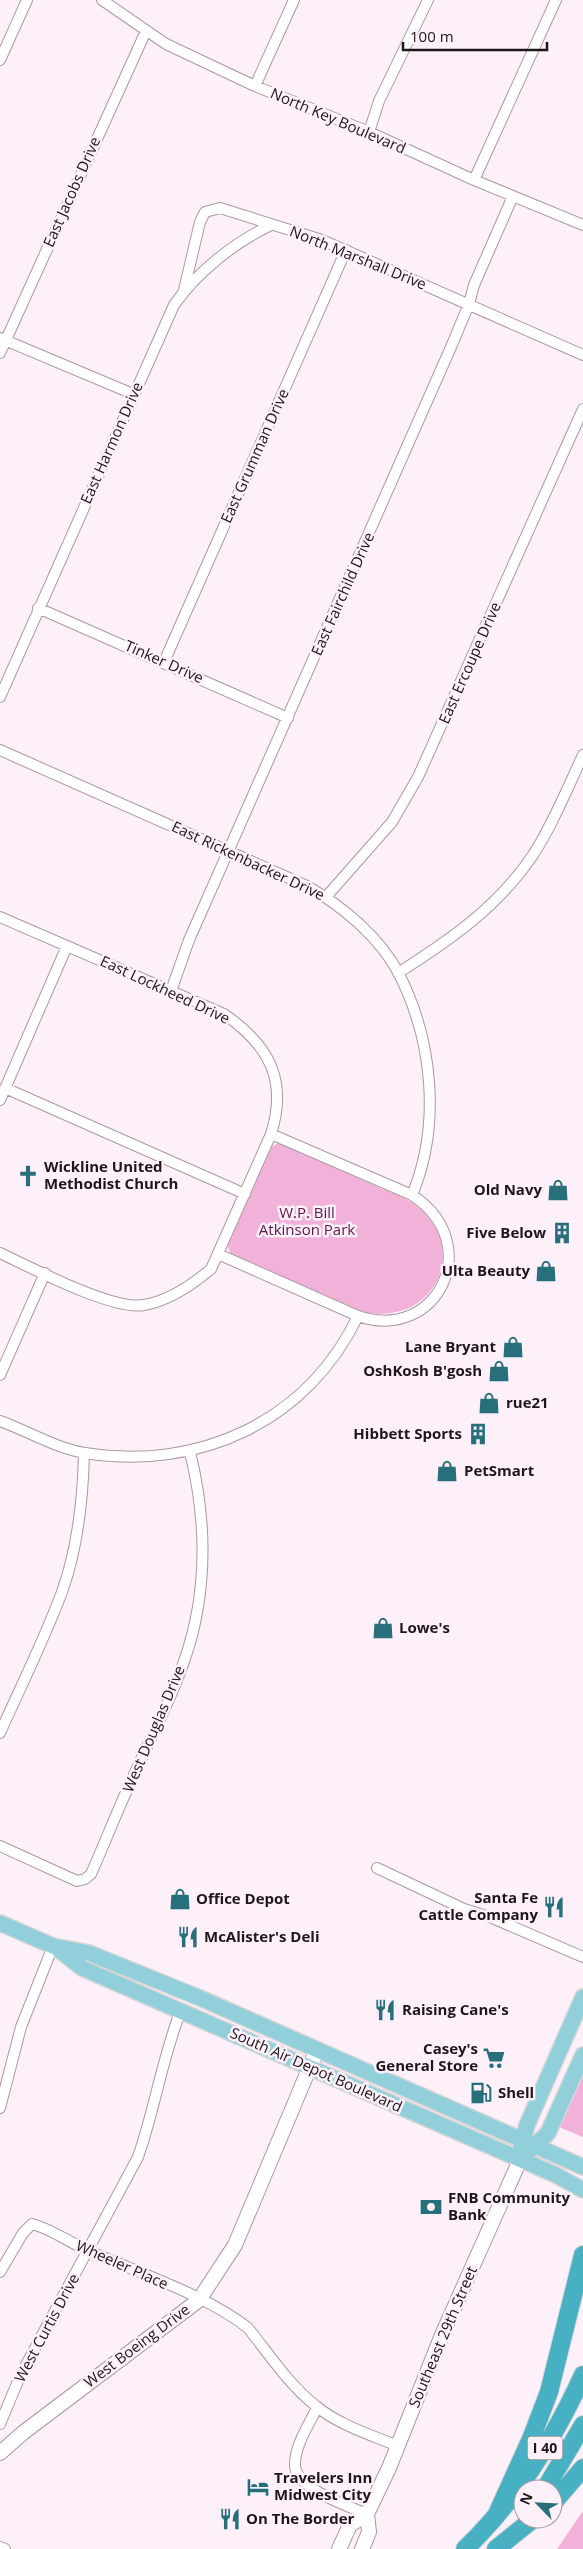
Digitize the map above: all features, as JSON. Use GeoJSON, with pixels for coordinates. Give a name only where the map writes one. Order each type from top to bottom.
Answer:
{"type":"FeatureCollection","features":[{"type":"Feature","properties":{"kind":"highway"},"geometry":{"type":"LineString","coordinates":[[497,2514],[531,2439],[549,2392],[583,2255]]}},
{"type":"Feature","properties":{"kind":"highway","name":"I 40"},"geometry":{"type":"LineString","coordinates":[[465,2549],[497,2514],[539,2459],[583,2375]]}},
{"type":"Feature","properties":{"kind":"highway","name":"I 40"},"geometry":{"type":"LineString","coordinates":[[551,2479],[583,2425]]}},
{"type":"Feature","properties":{"kind":"highway"},"geometry":{"type":"LineString","coordinates":[[563,2491],[583,2468]]}},
{"type":"Feature","properties":{"kind":"highway"},"geometry":{"type":"LineString","coordinates":[[496,2549],[513,2529]]}},
{"type":"Feature","properties":{"kind":"highway"},"geometry":{"type":"LineString","coordinates":[[496,2549],[521,2529]]}},
{"type":"Feature","properties":{"kind":"main road","name":"South Air Depot Boulevard"},"geometry":{"type":"LineString","coordinates":[[0,1923],[53,1946],[88,1953],[200,1998],[314,2058],[520,2160],[556,2175],[583,2190]]}},
{"type":"Feature","properties":{"kind":"main road","name":"South Air Depot Boulevard"},"geometry":{"type":"LineString","coordinates":[[53,1946],[82,1968],[208,2022],[314,2058],[583,2166]]}},
{"type":"Feature","properties":{"kind":"main road","name":"Southeast 29th Street"},"geometry":{"type":"LineString","coordinates":[[520,2160],[529,2143],[527,2124],[583,1998]]}},
{"type":"Feature","properties":{"kind":"main road"},"geometry":{"type":"LineString","coordinates":[[529,2143],[548,2133],[583,2055]]}},
{"type":"Feature","properties":{"kind":"street"},"geometry":{"type":"LineString","coordinates":[[0,60],[27,0]]}},
{"type":"Feature","properties":{"kind":"street","name":"North Key Boulevard"},"geometry":{"type":"LineString","coordinates":[[102,0],[166,44],[255,86],[369,132],[474,180],[583,225]]}},
{"type":"Feature","properties":{"kind":"street"},"geometry":{"type":"LineString","coordinates":[[255,86],[294,0]]}},
{"type":"Feature","properties":{"kind":"street"},"geometry":{"type":"LineString","coordinates":[[369,132],[379,101],[428,0]]}},
{"type":"Feature","properties":{"kind":"street"},"geometry":{"type":"LineString","coordinates":[[474,180],[556,0]]}},
{"type":"Feature","properties":{"kind":"street","name":"East Jacobs Drive"},"geometry":{"type":"LineString","coordinates":[[0,353],[3,339],[146,31]]}},
{"type":"Feature","properties":{"kind":"street","name":"East Fairchild Drive"},"geometry":{"type":"LineString","coordinates":[[171,991],[189,940],[469,304],[474,285],[513,196]]}},
{"type":"Feature","properties":{"kind":"street","name":"North Marshall Drive"},"geometry":{"type":"LineString","coordinates":[[184,290],[200,222],[205,212],[220,208],[271,225],[288,228],[346,250],[583,355]]}},
{"type":"Feature","properties":{"kind":"street","name":"East Harmon Drive"},"geometry":{"type":"LineString","coordinates":[[0,697],[163,326],[184,290],[250,235],[271,225]]}},
{"type":"Feature","properties":{"kind":"street","name":"East Grumman Drive"},"geometry":{"type":"LineString","coordinates":[[164,662],[346,250]]}},
{"type":"Feature","properties":{"kind":"street"},"geometry":{"type":"LineString","coordinates":[[3,339],[133,394]]}},
{"type":"Feature","properties":{"kind":"street","name":"East Ercoupe Drive"},"geometry":{"type":"LineString","coordinates":[[326,897],[392,822],[418,777],[583,409]]}},
{"type":"Feature","properties":{"kind":"street","name":"Tinker Drive"},"geometry":{"type":"LineString","coordinates":[[38,608],[288,718]]}},
{"type":"Feature","properties":{"kind":"street","name":"East Rickenbacker Drive"},"geometry":{"type":"LineString","coordinates":[[0,750],[229,850],[326,897],[353,918],[378,944],[398,973],[422,1044],[429,1088],[428,1134],[424,1163],[412,1195]]}},
{"type":"Feature","properties":{"kind":"street"},"geometry":{"type":"LineString","coordinates":[[398,973],[447,942],[478,918],[506,890],[533,855],[545,834],[583,755]]}},
{"type":"Feature","properties":{"kind":"street","name":"East Lockheed Drive"},"geometry":{"type":"LineString","coordinates":[[0,917],[224,1014],[257,1041],[268,1059],[277,1086],[278,1112],[271,1134],[210,1269],[194,1283],[170,1297],[143,1306],[104,1298],[0,1253]]}},
{"type":"Feature","properties":{"kind":"street"},"geometry":{"type":"LineString","coordinates":[[0,1100],[67,946]]}},
{"type":"Feature","properties":{"kind":"street"},"geometry":{"type":"LineString","coordinates":[[5,1088],[245,1194]]}},
{"type":"Feature","properties":{"kind":"street"},"geometry":{"type":"LineString","coordinates":[[218,1254],[358,1316],[378,1321],[399,1319],[410,1315],[427,1304],[444,1281],[449,1262],[446,1234],[433,1212],[412,1195],[271,1134]]}},
{"type":"Feature","properties":{"kind":"street"},"geometry":{"type":"LineString","coordinates":[[0,1375],[45,1273]]}},
{"type":"Feature","properties":{"kind":"street"},"geometry":{"type":"LineString","coordinates":[[0,1420],[67,1449],[84,1453],[148,1457],[190,1452],[230,1438],[293,1401],[331,1361],[358,1316]]}},
{"type":"Feature","properties":{"kind":"street","name":"West Douglas Drive"},"geometry":{"type":"LineString","coordinates":[[0,1846],[77,1881],[85,1879],[91,1874],[138,1764],[162,1718],[196,1619],[202,1579],[201,1520],[190,1452]]}},
{"type":"Feature","properties":{"kind":"street"},"geometry":{"type":"LineString","coordinates":[[0,1733],[62,1591],[72,1554],[84,1474],[84,1453]]}},
{"type":"Feature","properties":{"kind":"street"},"geometry":{"type":"LineString","coordinates":[[377,1868],[464,1909],[490,1917],[583,1957]]}},
{"type":"Feature","properties":{"kind":"street"},"geometry":{"type":"LineString","coordinates":[[0,2108],[21,2027],[53,1946]]}},
{"type":"Feature","properties":{"kind":"street","name":"West Curtis Drive"},"geometry":{"type":"LineString","coordinates":[[0,2424],[21,2374],[138,2158],[147,2132],[171,2039],[181,2010]]}},
{"type":"Feature","properties":{"kind":"street","name":"West Boeing Drive"},"geometry":{"type":"LineString","coordinates":[[0,2454],[24,2432],[198,2300],[235,2245],[314,2058]]}},
{"type":"Feature","properties":{"kind":"street","name":"Southeast 29th Street"},"geometry":{"type":"LineString","coordinates":[[362,2549],[369,2532],[367,2514],[398,2446],[442,2335],[520,2160]]}},
{"type":"Feature","properties":{"kind":"street","name":"Wheeler Place"},"geometry":{"type":"LineString","coordinates":[[0,2272],[23,2233],[32,2224],[43,2227],[88,2251],[237,2319],[248,2328],[302,2395],[317,2408],[330,2416],[398,2446]]}},
{"type":"Feature","properties":{"kind":"street"},"geometry":{"type":"LineString","coordinates":[[317,2408],[297,2452],[295,2467],[301,2479],[312,2489],[367,2514]]}},
{"type":"Feature","properties":{"kind":"street","name":"Southeast 29th Street"},"geometry":{"type":"LineString","coordinates":[[339,2549],[350,2525],[367,2514]]}},
{"type":"Feature","properties":{"kind":"street"},"geometry":{"type":"LineString","coordinates":[[0,2547],[5,2549]]}},
{"type":"Feature","properties":{"kind":"green space","name":"W.P. Bill Atkinson Park"},"geometry":{"type":"Polygon","coordinates":[[[278,1143],[403,1198],[424,1212],[437,1232],[443,1255],[438,1279],[425,1297],[410,1307],[393,1313],[366,1313],[231,1254],[227,1245],[271,1147],[278,1143]]]}},
{"type":"Feature","properties":{"kind":"green space"},"geometry":{"type":"Polygon","coordinates":[[[583,2061],[583,2137],[554,2125],[583,2061]]]}},
{"type":"Feature","properties":{"kind":"green space"},"geometry":{"type":"Polygon","coordinates":[[[583,2511],[583,2549],[557,2549],[583,2511]]]}},
{"type":"Feature","properties":{"kind":"place","name":"Wickline United Methodist Church"},"geometry":{"type":"Point","coordinates":[28,1176]}},
{"type":"Feature","properties":{"kind":"place","name":"Old Navy"},"geometry":{"type":"Point","coordinates":[558,1190]}},
{"type":"Feature","properties":{"kind":"place","name":"Five Below"},"geometry":{"type":"Point","coordinates":[562,1233]}},
{"type":"Feature","properties":{"kind":"place","name":"Ulta Beauty"},"geometry":{"type":"Point","coordinates":[546,1271]}},
{"type":"Feature","properties":{"kind":"place","name":"Lane Bryant"},"geometry":{"type":"Point","coordinates":[513,1347]}},
{"type":"Feature","properties":{"kind":"place","name":"OshKosh B'gosh"},"geometry":{"type":"Point","coordinates":[499,1371]}},
{"type":"Feature","properties":{"kind":"place","name":"rue21"},"geometry":{"type":"Point","coordinates":[489,1403]}},
{"type":"Feature","properties":{"kind":"place","name":"Hibbett Sports"},"geometry":{"type":"Point","coordinates":[478,1434]}},
{"type":"Feature","properties":{"kind":"place","name":"PetSmart"},"geometry":{"type":"Point","coordinates":[447,1471]}},
{"type":"Feature","properties":{"kind":"place","name":"Lowe's"},"geometry":{"type":"Point","coordinates":[383,1628]}},
{"type":"Feature","properties":{"kind":"place","name":"Office Depot"},"geometry":{"type":"Point","coordinates":[180,1899]}},
{"type":"Feature","properties":{"kind":"place","name":"Santa Fe Cattle Company"},"geometry":{"type":"Point","coordinates":[554,1907]}},
{"type":"Feature","properties":{"kind":"place","name":"McAlister's Deli"},"geometry":{"type":"Point","coordinates":[188,1937]}},
{"type":"Feature","properties":{"kind":"place","name":"Raising Cane's"},"geometry":{"type":"Point","coordinates":[385,2010]}},
{"type":"Feature","properties":{"kind":"place","name":"Casey's General Store"},"geometry":{"type":"Point","coordinates":[494,2058]}},
{"type":"Feature","properties":{"kind":"place","name":"Shell"},"geometry":{"type":"Point","coordinates":[481,2093]}},
{"type":"Feature","properties":{"kind":"place","name":"FNB Community Bank"},"geometry":{"type":"Point","coordinates":[431,2207]}},
{"type":"Feature","properties":{"kind":"place","name":"Travelers Inn Midwest City"},"geometry":{"type":"Point","coordinates":[258,2487]}},
{"type":"Feature","properties":{"kind":"place","name":"On The Border"},"geometry":{"type":"Point","coordinates":[230,2519]}}]}
